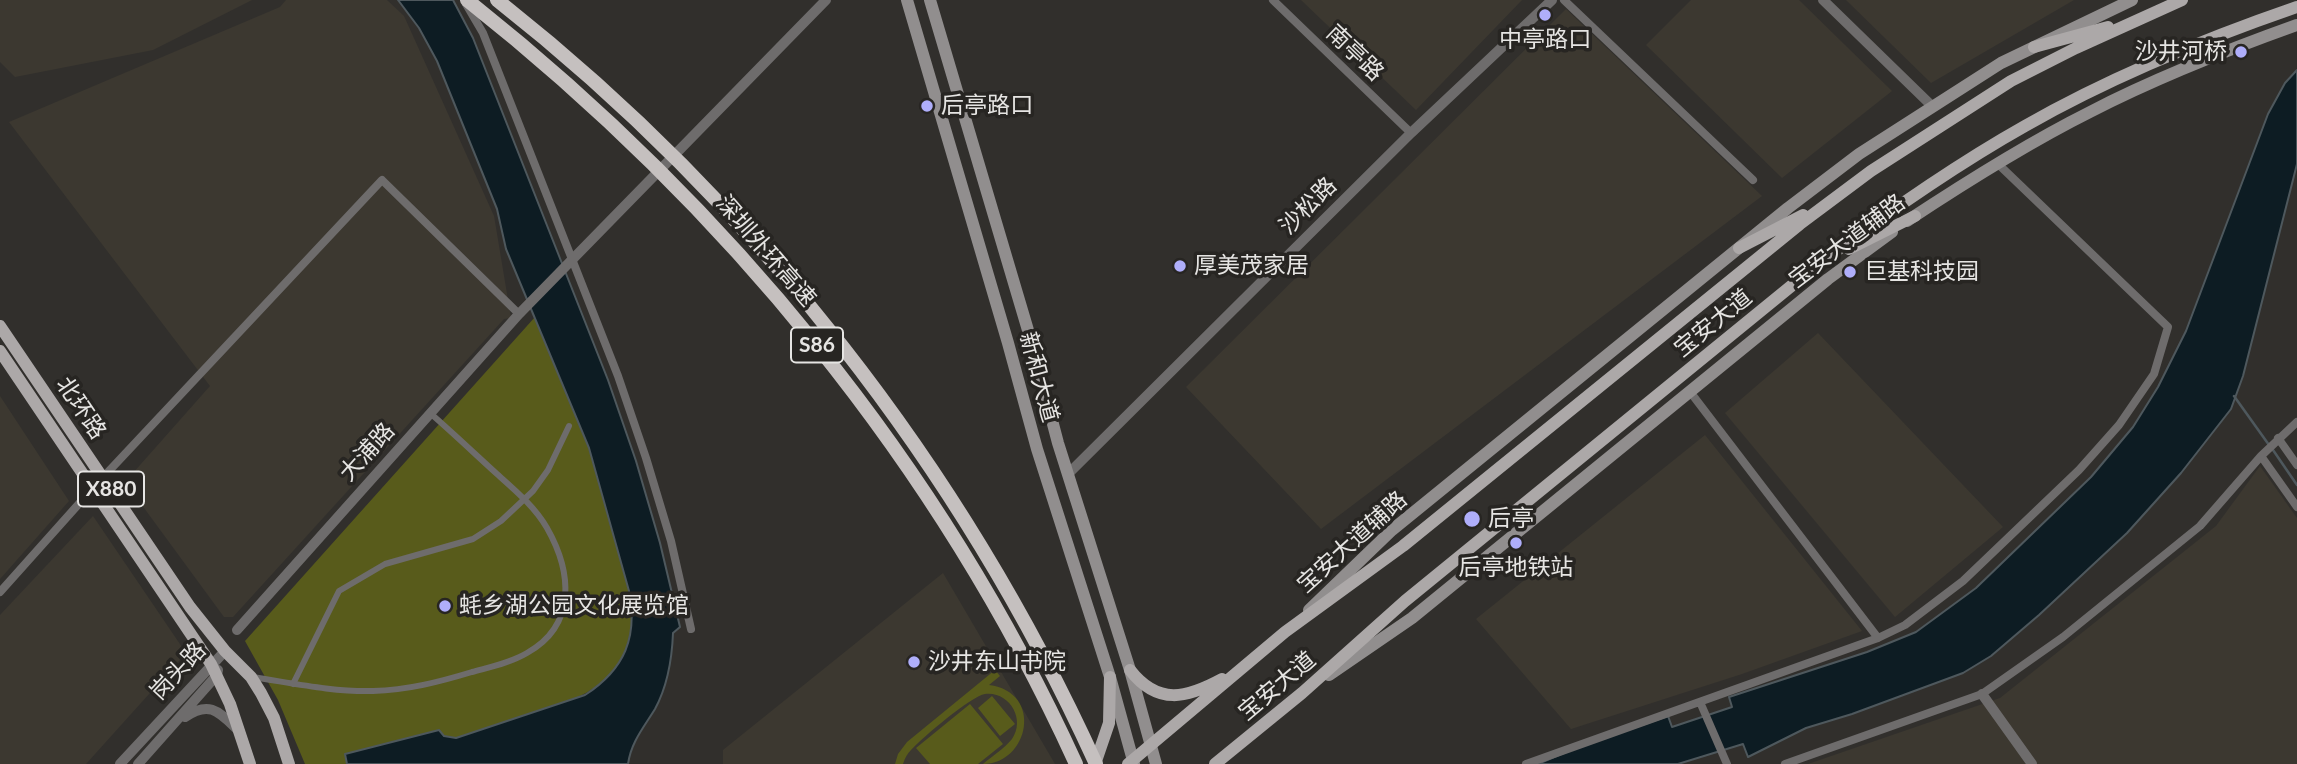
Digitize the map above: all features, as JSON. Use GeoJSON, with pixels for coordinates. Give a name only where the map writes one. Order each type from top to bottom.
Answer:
{"type":"FeatureCollection","features":[{"type":"Feature","properties":{"kind":"highway","name":"深圳外环高速"},"geometry":{"type":"LineString","coordinates":[[465,0],[545,63],[650,159],[730,242],[822,351],[891,443],[955,540],[1019,652],[1076,764]]}},
{"type":"Feature","properties":{"kind":"highway","name":"深圳外环高速"},"geometry":{"type":"LineString","coordinates":[[497,0],[596,83],[672,155],[761,249],[845,349],[914,443],[984,552],[1042,654],[1095,764]]}},
{"type":"Feature","properties":{"kind":"main road","name":"新和大道"},"geometry":{"type":"LineString","coordinates":[[907,0],[1037,449],[1110,677],[1132,763]]}},
{"type":"Feature","properties":{"kind":"main road","name":"新和大道"},"geometry":{"type":"LineString","coordinates":[[930,0],[1068,474],[1130,670],[1156,764]]}},
{"type":"Feature","properties":{"kind":"main road","name":"宝安大道辅路"},"geometry":{"type":"LineString","coordinates":[[1285,632],[1392,530],[1859,154],[2001,63],[2132,0]]}},
{"type":"Feature","properties":{"kind":"main road","name":"宝安大道"},"geometry":{"type":"LineString","coordinates":[[1132,763],[1285,632],[1403,546],[1871,171],[2011,81],[2182,0]]}},
{"type":"Feature","properties":{"kind":"main road","name":"宝安大道"},"geometry":{"type":"LineString","coordinates":[[1215,764],[1302,693],[1416,593],[1817,265],[1887,213],[1957,167],[2084,94],[2244,25],[2297,7]]}},
{"type":"Feature","properties":{"kind":"main road"},"geometry":{"type":"LineString","coordinates":[[2034,47],[2142,18]]}},
{"type":"Feature","properties":{"kind":"main road","name":"宝安大道辅路"},"geometry":{"type":"LineString","coordinates":[[1302,693],[1412,618],[1828,279],[1915,216],[1997,163],[2092,110],[2250,42],[2297,25]]}},
{"type":"Feature","properties":{"kind":"main road"},"geometry":{"type":"LineString","coordinates":[[1739,248],[1834,199]]}},
{"type":"Feature","properties":{"kind":"main road"},"geometry":{"type":"LineString","coordinates":[[1817,265],[1915,216]]}},
{"type":"Feature","properties":{"kind":"main road","name":"北环路"},"geometry":{"type":"LineString","coordinates":[[0,326],[190,607],[225,651]]}},
{"type":"Feature","properties":{"kind":"main road","name":"北环路"},"geometry":{"type":"LineString","coordinates":[[0,351],[214,670]]}},
{"type":"Feature","properties":{"kind":"main road","name":"X880"},"geometry":{"type":"LineString","coordinates":[[225,651],[251,677],[274,718],[289,764]]}},
{"type":"Feature","properties":{"kind":"main road"},"geometry":{"type":"LineString","coordinates":[[1130,670],[1152,690],[1180,696],[1199,691],[1247,665]]}},
{"type":"Feature","properties":{"kind":"main road","name":"X880"},"geometry":{"type":"LineString","coordinates":[[214,670],[240,732],[250,764]]}},
{"type":"Feature","properties":{"kind":"main road"},"geometry":{"type":"LineString","coordinates":[[1095,764],[1108,723],[1110,677]]}},
{"type":"Feature","properties":{"kind":"main road"},"geometry":{"type":"LineString","coordinates":[[1228,764],[1264,725]]}},
{"type":"Feature","properties":{"kind":"street"},"geometry":{"type":"LineString","coordinates":[[465,0],[483,33],[567,264],[618,376],[671,541],[691,629]]}},
{"type":"Feature","properties":{"kind":"street"},"geometry":{"type":"LineString","coordinates":[[567,264],[825,0]]}},
{"type":"Feature","properties":{"kind":"street","name":"南亭路"},"geometry":{"type":"LineString","coordinates":[[1273,0],[1411,133]]}},
{"type":"Feature","properties":{"kind":"street","name":"沙松路"},"geometry":{"type":"LineString","coordinates":[[1068,474],[1411,133],[1552,0]]}},
{"type":"Feature","properties":{"kind":"street"},"geometry":{"type":"LineString","coordinates":[[1564,0],[1753,180]]}},
{"type":"Feature","properties":{"kind":"street"},"geometry":{"type":"LineString","coordinates":[[1823,0],[1932,106]]}},
{"type":"Feature","properties":{"kind":"street"},"geometry":{"type":"LineString","coordinates":[[1526,764],[1878,638],[1905,625],[1963,581],[2079,470],[2119,425],[2154,373],[2168,327],[1997,163]]}},
{"type":"Feature","properties":{"kind":"street"},"geometry":{"type":"LineString","coordinates":[[0,592],[93,488],[382,180],[519,314]]}},
{"type":"Feature","properties":{"kind":"street","name":"大浦路"},"geometry":{"type":"LineString","coordinates":[[237,630],[519,314],[567,264]]}},
{"type":"Feature","properties":{"kind":"street"},"geometry":{"type":"LineString","coordinates":[[1690,393],[1878,638]]}},
{"type":"Feature","properties":{"kind":"street"},"geometry":{"type":"LineString","coordinates":[[251,677],[353,691],[432,685],[514,659],[534,649],[551,632],[562,612],[566,577],[560,555],[547,527],[525,500],[430,413]]}},
{"type":"Feature","properties":{"kind":"street"},"geometry":{"type":"LineString","coordinates":[[1785,764],[1982,694],[2063,637],[2200,526],[2276,440],[2297,422]]}},
{"type":"Feature","properties":{"kind":"street"},"geometry":{"type":"LineString","coordinates":[[293,684],[340,591],[385,564],[473,539],[501,521],[525,500],[548,470],[569,426]]}},
{"type":"Feature","properties":{"kind":"street"},"geometry":{"type":"LineString","coordinates":[[2276,440],[2297,466]]}},
{"type":"Feature","properties":{"kind":"street"},"geometry":{"type":"LineString","coordinates":[[2263,454],[2297,507]]}},
{"type":"Feature","properties":{"kind":"street","name":"岗头路"},"geometry":{"type":"LineString","coordinates":[[138,764],[174,725],[225,651]]}},
{"type":"Feature","properties":{"kind":"street","name":"岗头路"},"geometry":{"type":"LineString","coordinates":[[120,764],[214,670]]}},
{"type":"Feature","properties":{"kind":"street"},"geometry":{"type":"LineString","coordinates":[[1982,694],[2032,764]]}},
{"type":"Feature","properties":{"kind":"street"},"geometry":{"type":"LineString","coordinates":[[1700,702],[1727,764]]}},
{"type":"Feature","properties":{"kind":"street"},"geometry":{"type":"LineString","coordinates":[[174,725],[194,711],[214,709],[240,732]]}},
{"type":"Feature","properties":{"kind":"shaded area"},"geometry":{"type":"Polygon","coordinates":[[[0,0],[252,0],[153,50],[15,77],[0,62],[0,0]]]}},
{"type":"Feature","properties":{"kind":"shaded area"},"geometry":{"type":"Polygon","coordinates":[[[286,0],[387,0],[404,16],[494,216],[511,318],[504,319],[233,617],[224,617],[125,482],[210,386],[9,122],[280,7],[286,0]]]}},
{"type":"Feature","properties":{"kind":"shaded area"},"geometry":{"type":"Polygon","coordinates":[[[398,0],[453,0],[473,38],[608,380],[636,461],[660,543],[680,627],[673,633],[663,691],[635,742],[628,764],[347,764],[345,754],[439,730],[444,736],[456,738],[585,695],[599,685],[619,663],[630,637],[632,623],[629,591],[589,448],[506,249],[497,209],[437,61],[419,28],[398,0]]]}},
{"type":"Feature","properties":{"kind":"shaded area"},"geometry":{"type":"Polygon","coordinates":[[[1301,0],[1522,0],[1416,110],[1301,0]]]}},
{"type":"Feature","properties":{"kind":"shaded area"},"geometry":{"type":"Polygon","coordinates":[[[1691,0],[1799,0],[1892,91],[1782,178],[1646,45],[1691,0]]]}},
{"type":"Feature","properties":{"kind":"shaded area"},"geometry":{"type":"Polygon","coordinates":[[[1846,0],[2074,0],[1931,83],[1846,0]]]}},
{"type":"Feature","properties":{"kind":"shaded area"},"geometry":{"type":"Polygon","coordinates":[[[1566,9],[1762,196],[1321,529],[1186,387],[1566,9]]]}},
{"type":"Feature","properties":{"kind":"shaded area"},"geometry":{"type":"Polygon","coordinates":[[[2297,70],[2297,164],[2243,376],[2231,409],[2181,473],[2127,533],[2039,615],[1991,656],[1963,673],[1806,728],[1748,757],[1743,744],[1678,764],[1538,764],[1668,716],[1672,727],[1732,707],[1729,697],[1867,652],[1916,632],[1976,588],[2091,477],[2133,427],[2158,387],[2186,331],[2268,114],[2285,83],[2297,70]]]}},
{"type":"Feature","properties":{"kind":"shaded area"},"geometry":{"type":"Polygon","coordinates":[[[535,317],[589,448],[629,591],[631,627],[622,658],[601,683],[569,701],[456,738],[444,736],[438,730],[345,754],[347,764],[305,764],[278,700],[245,641],[535,317]]]}},
{"type":"Feature","properties":{"kind":"shaded area"},"geometry":{"type":"Polygon","coordinates":[[[1818,333],[2003,527],[1895,617],[1725,413],[1818,333]]]}},
{"type":"Feature","properties":{"kind":"shaded area"},"geometry":{"type":"Polygon","coordinates":[[[0,396],[69,501],[0,579],[0,396]]]}},
{"type":"Feature","properties":{"kind":"shaded area"},"geometry":{"type":"Polygon","coordinates":[[[1705,435],[1862,631],[1742,674],[1571,729],[1476,619],[1705,435]]]}},
{"type":"Feature","properties":{"kind":"shaded area"},"geometry":{"type":"Polygon","coordinates":[[[2260,466],[2297,518],[2297,764],[1808,764],[2000,698],[2216,526],[2260,466]]]}},
{"type":"Feature","properties":{"kind":"shaded area"},"geometry":{"type":"Polygon","coordinates":[[[93,516],[186,653],[86,764],[0,764],[0,615],[93,516]]]}},
{"type":"Feature","properties":{"kind":"shaded area","name":"沙井东山书院"},"geometry":{"type":"Polygon","coordinates":[[[943,573],[1055,764],[723,764],[723,750],[943,573]]]}},
{"type":"Feature","properties":{"kind":"shaded area"},"geometry":{"type":"Polygon","coordinates":[[[995,670],[1000,676],[989,685],[1006,690],[1018,700],[1023,713],[1024,727],[1020,741],[1011,753],[999,761],[983,764],[1012,739],[1017,723],[1013,708],[1008,702],[994,694],[985,694],[958,709],[906,756],[903,764],[895,764],[898,754],[907,742],[995,670]]]}},
{"type":"Feature","properties":{"kind":"shaded area"},"geometry":{"type":"Polygon","coordinates":[[[992,696],[1015,724],[1000,736],[978,708],[992,696]]]}},
{"type":"Feature","properties":{"kind":"shaded area"},"geometry":{"type":"Polygon","coordinates":[[[970,704],[1003,744],[978,764],[930,764],[916,748],[970,704]]]}},
{"type":"Feature","properties":{"kind":"waterway"},"geometry":{"type":"LineString","coordinates":[[2234,396],[2269,445]]}},
{"type":"Feature","properties":{"kind":"waterway"},"geometry":{"type":"LineString","coordinates":[[2273,450],[2297,485]]}},
{"type":"Feature","properties":{"kind":"place","name":"中亭路口"},"geometry":{"type":"Point","coordinates":[1545,15]}},
{"type":"Feature","properties":{"kind":"place","name":"沙井河桥"},"geometry":{"type":"Point","coordinates":[2241,52]}},
{"type":"Feature","properties":{"kind":"place","name":"后亭路口"},"geometry":{"type":"Point","coordinates":[927,106]}},
{"type":"Feature","properties":{"kind":"place","name":"厚美茂家居"},"geometry":{"type":"Point","coordinates":[1180,266]}},
{"type":"Feature","properties":{"kind":"place","name":"巨基科技园"},"geometry":{"type":"Point","coordinates":[1850,272]}},
{"type":"Feature","properties":{"kind":"place","name":"后亭"},"geometry":{"type":"Point","coordinates":[1472,519]}},
{"type":"Feature","properties":{"kind":"place","name":"后亭地铁站"},"geometry":{"type":"Point","coordinates":[1516,543]}},
{"type":"Feature","properties":{"kind":"place","name":"蚝乡湖公园文化展览馆"},"geometry":{"type":"Point","coordinates":[445,606]}},
{"type":"Feature","properties":{"kind":"place","name":"沙井东山书院"},"geometry":{"type":"Point","coordinates":[914,662]}}]}
